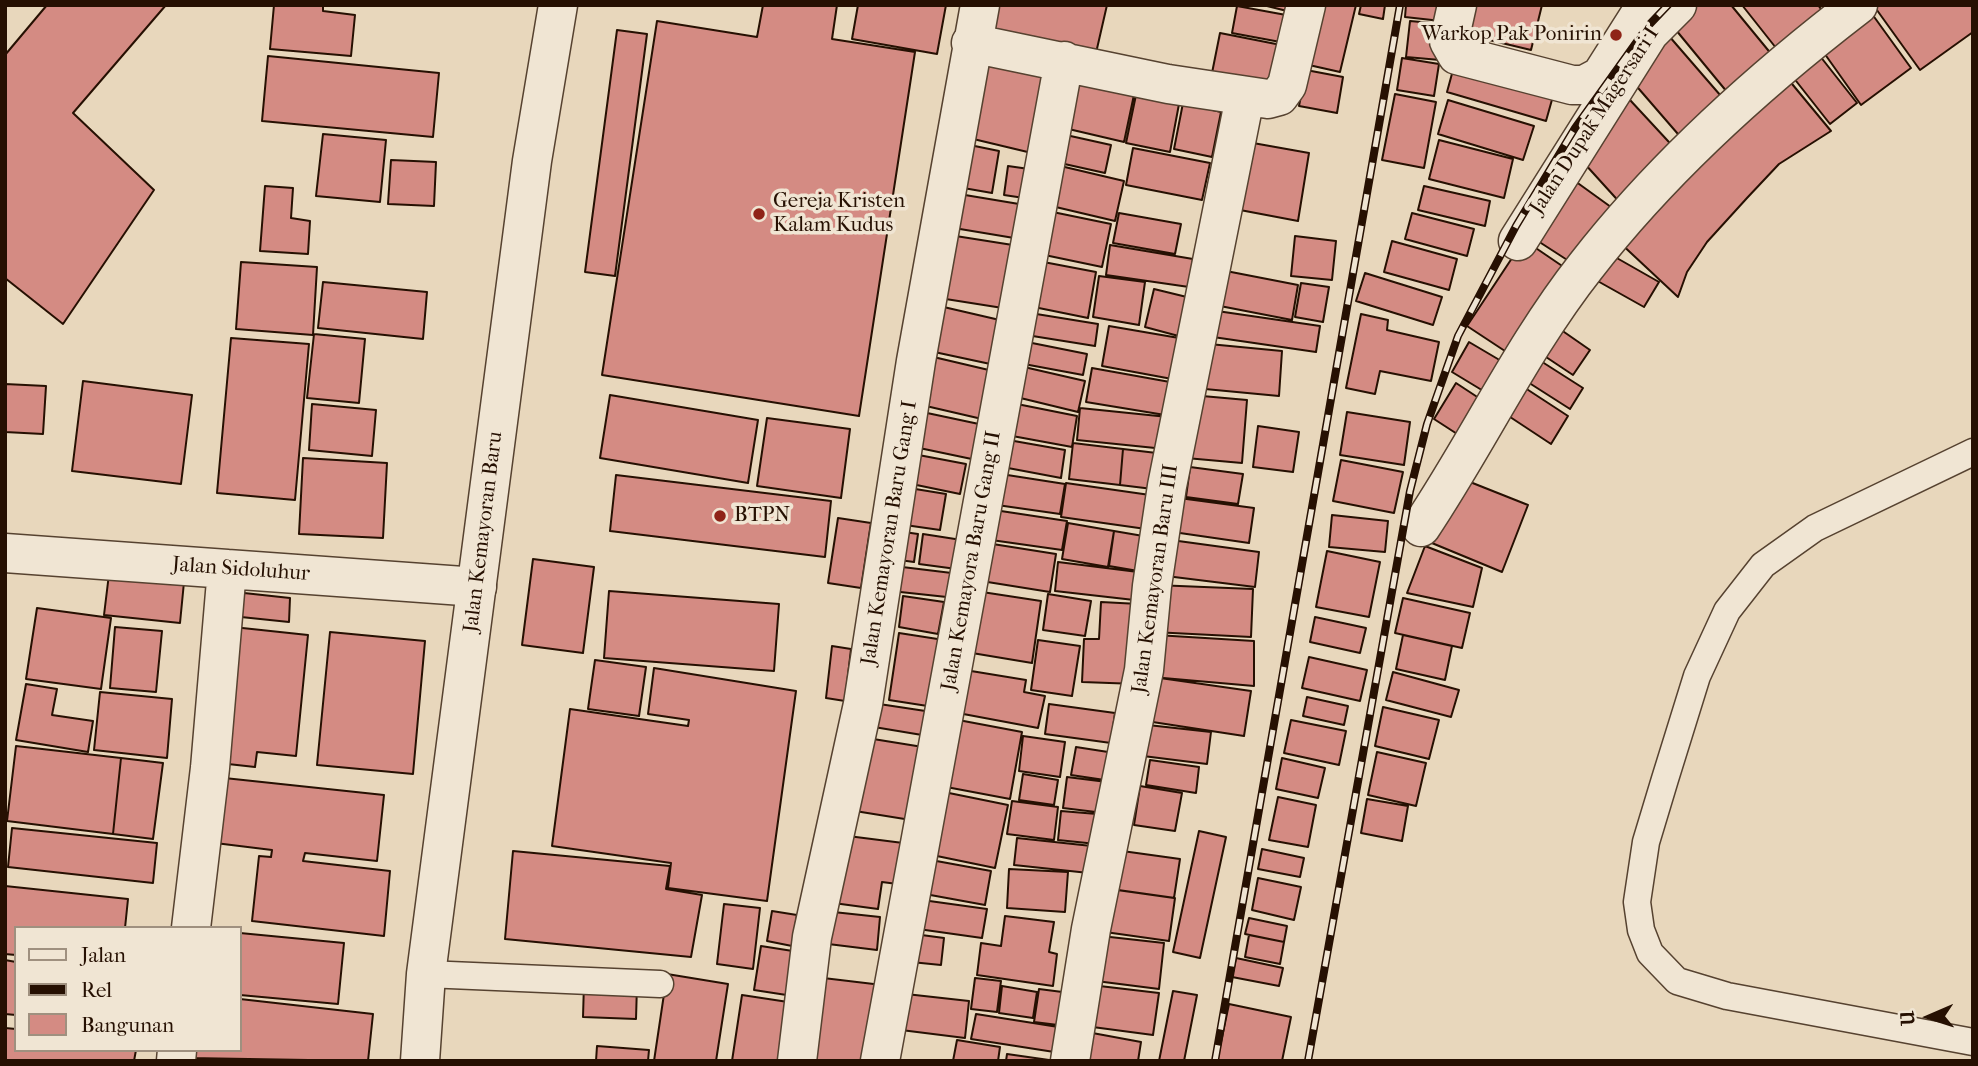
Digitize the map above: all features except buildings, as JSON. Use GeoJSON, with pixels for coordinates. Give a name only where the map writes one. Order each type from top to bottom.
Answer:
{"type":"FeatureCollection","features":[{"type":"Feature","properties":{"kind":"street","name":"Jalan Kemayoran Baru"},"geometry":{"type":"LineString","coordinates":[[420,1061],[426,974],[532,161],[558,5]]}},
{"type":"Feature","properties":{"kind":"street","name":"Jalan Kemayoran Baru Gang I"},"geometry":{"type":"LineString","coordinates":[[797,1061],[812,937],[863,704],[916,361],[971,43],[980,5]]}},
{"type":"Feature","properties":{"kind":"street","name":"Jalan Kemayoran Baru III"},"geometry":{"type":"LineString","coordinates":[[1070,1061],[1091,929],[1144,670],[1152,586],[1167,486],[1260,97],[1287,85],[1306,5]]}},
{"type":"Feature","properties":{"kind":"street"},"geometry":{"type":"LineString","coordinates":[[1457,5],[1450,46],[1457,55],[1572,85],[1584,85],[1601,76],[1646,5]]}},
{"type":"Feature","properties":{"kind":"street","name":"Jalan Dupak Magersari I"},"geometry":{"type":"LineString","coordinates":[[1518,241],[1649,33],[1677,5]]}},
{"type":"Feature","properties":{"kind":"street"},"geometry":{"type":"LineString","coordinates":[[1421,527],[1501,395],[1585,267],[1679,162],[1757,88],[1858,5]]}},
{"type":"Feature","properties":{"kind":"street"},"geometry":{"type":"LineString","coordinates":[[971,43],[1260,97]]}},
{"type":"Feature","properties":{"kind":"street","name":"Jalan Kemayora Baru Gang II"},"geometry":{"type":"LineString","coordinates":[[880,1061],[1064,61]]}},
{"type":"Feature","properties":{"kind":"street","name":"Jalan Sidoluhur"},"geometry":{"type":"LineString","coordinates":[[5,553],[477,587]]}},
{"type":"Feature","properties":{"kind":"street"},"geometry":{"type":"LineString","coordinates":[[191,926],[210,768],[227,569]]}},
{"type":"Feature","properties":{"kind":"lane"},"geometry":{"type":"LineString","coordinates":[[1973,452],[1815,528],[1763,565],[1727,611],[1698,676],[1665,779],[1646,842],[1637,902],[1641,930],[1650,953],[1677,981],[1727,996],[1973,1042]]}},
{"type":"Feature","properties":{"kind":"lane"},"geometry":{"type":"LineString","coordinates":[[426,974],[660,984]]}},
{"type":"Feature","properties":{"kind":"railway"},"geometry":{"type":"LineString","coordinates":[[1215,1061],[1400,5]]}},
{"type":"Feature","properties":{"kind":"railway"},"geometry":{"type":"LineString","coordinates":[[1308,1061],[1410,491],[1427,424],[1458,336],[1516,226],[1575,128],[1648,26],[1668,5]]}},
{"type":"Feature","properties":{"kind":"place","name":"Warkop Pak Ponirin"},"geometry":{"type":"Point","coordinates":[1616,35]}},
{"type":"Feature","properties":{"kind":"place","name":"Gereja Kristen Kalam Kudus"},"geometry":{"type":"Point","coordinates":[759,214]}},
{"type":"Feature","properties":{"kind":"place","name":"BTPN"},"geometry":{"type":"Point","coordinates":[720,516]}}]}
